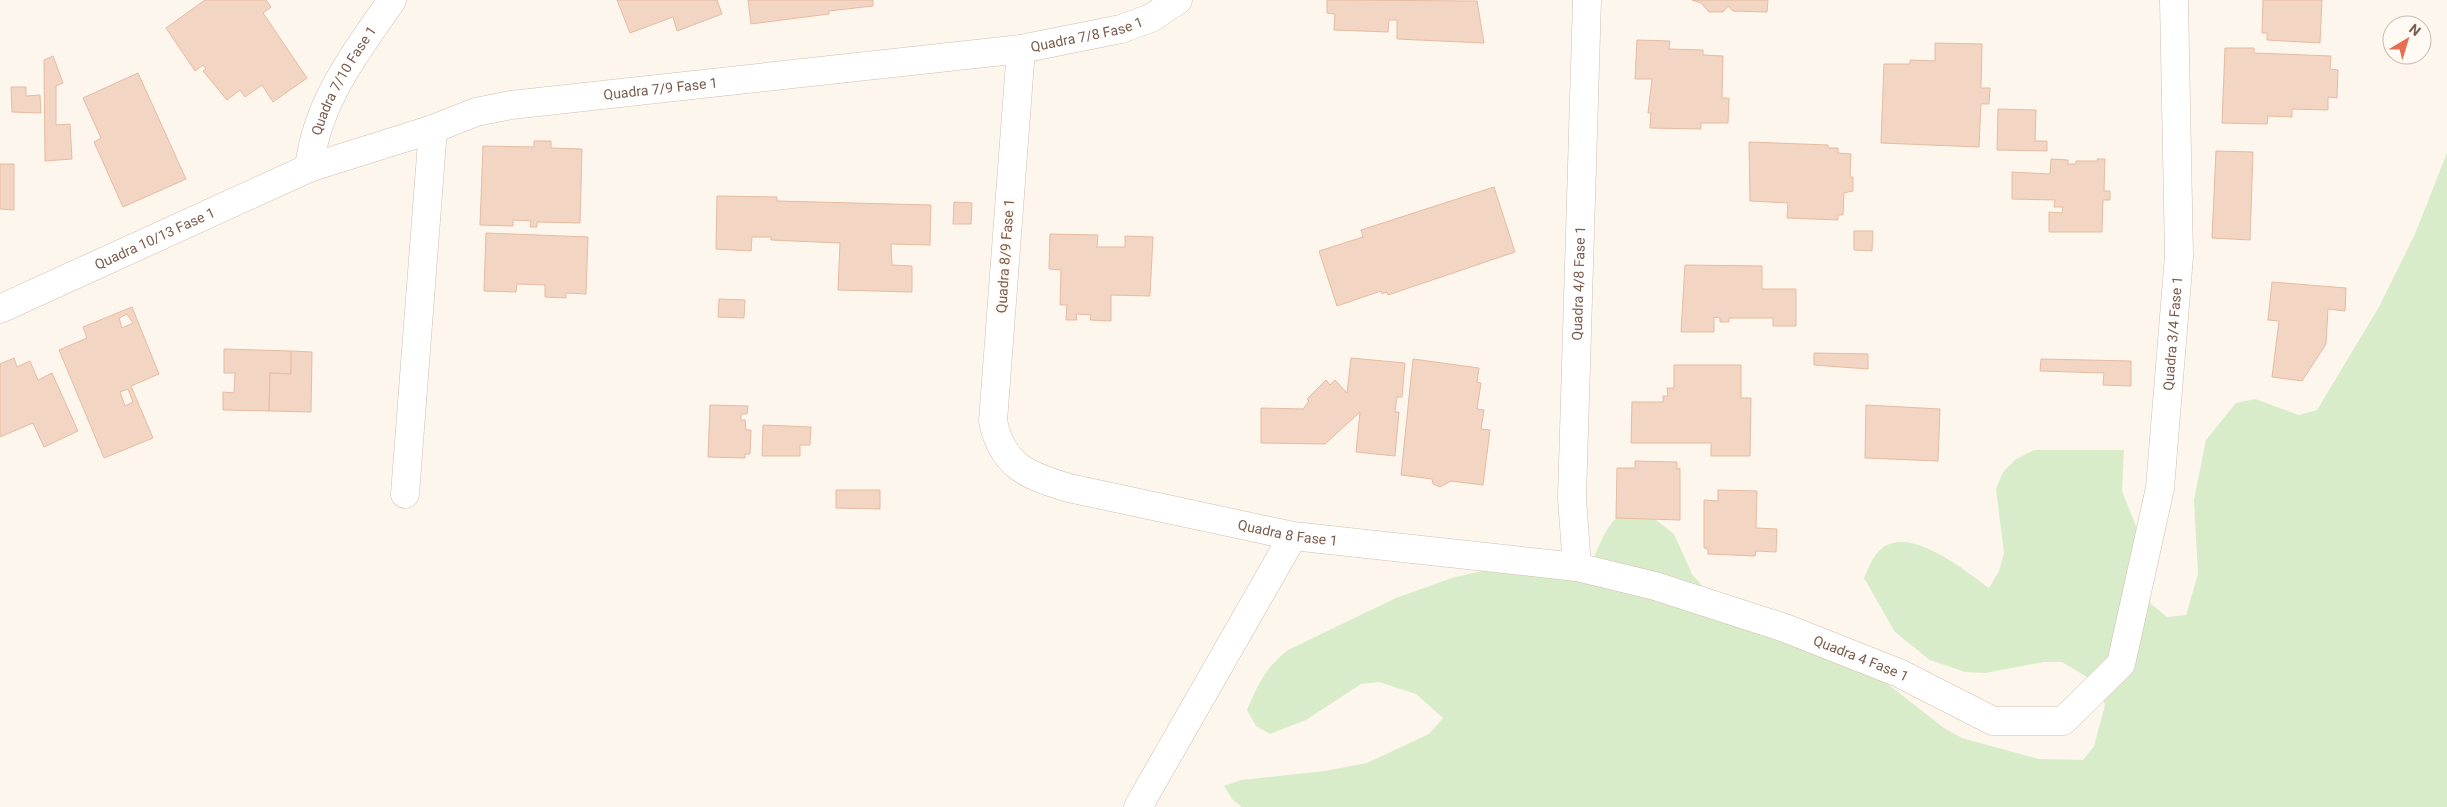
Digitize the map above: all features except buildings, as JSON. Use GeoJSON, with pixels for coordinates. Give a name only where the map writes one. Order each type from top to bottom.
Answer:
{"type":"FeatureCollection","features":[{"type":"Feature","properties":{"kind":"street","name":"Quadra 7/10 Fase 1"},"geometry":{"type":"LineString","coordinates":[[309,168],[312,148],[321,117],[338,78],[392,0]]}},
{"type":"Feature","properties":{"kind":"street","name":"Quadra 7/8 Fase 1"},"geometry":{"type":"LineString","coordinates":[[1021,49],[1121,29],[1151,18],[1178,0]]}},
{"type":"Feature","properties":{"kind":"street","name":"Quadra 4/8 Fase 1"},"geometry":{"type":"LineString","coordinates":[[1577,567],[1572,498],[1587,0]]}},
{"type":"Feature","properties":{"kind":"street","name":"Quadra 3/4 Fase 1"},"geometry":{"type":"LineString","coordinates":[[2121,664],[2160,488],[2178,266],[2174,0]]}},
{"type":"Feature","properties":{"kind":"street","name":"Quadra 7/9 Fase 1"},"geometry":{"type":"LineString","coordinates":[[309,168],[433,129],[476,112],[511,106],[1021,49]]}},
{"type":"Feature","properties":{"kind":"street","name":"Quadra 8/9 Fase 1"},"geometry":{"type":"LineString","coordinates":[[1008,459],[996,439],[993,421],[1021,49]]}},
{"type":"Feature","properties":{"kind":"street"},"geometry":{"type":"LineString","coordinates":[[405,494],[433,129]]}},
{"type":"Feature","properties":{"kind":"street","name":"Quadra 10/13 Fase 1"},"geometry":{"type":"LineString","coordinates":[[0,309],[309,168]]}},
{"type":"Feature","properties":{"kind":"street","name":"Quadra 8 Fase 1"},"geometry":{"type":"LineString","coordinates":[[1008,459],[1036,478],[1069,488],[1293,536],[1577,567]]}},
{"type":"Feature","properties":{"kind":"street"},"geometry":{"type":"LineString","coordinates":[[1138,807],[1293,536]]}},
{"type":"Feature","properties":{"kind":"street","name":"Quadra 4 Fase 1"},"geometry":{"type":"LineString","coordinates":[[1577,567],[1655,586],[1785,628],[1899,673],[1993,721],[2063,721],[2121,664]]}},
{"type":"Feature","properties":{"kind":"green space"},"geometry":{"type":"Polygon","coordinates":[[[2447,153],[2447,807],[1242,807],[1233,800],[1224,786],[1241,780],[1325,771],[1367,763],[1429,734],[1443,718],[1416,694],[1379,682],[1361,684],[1306,720],[1270,734],[1256,726],[1247,710],[1263,677],[1273,663],[1288,650],[1396,598],[1452,578],[1532,559],[1587,580],[1600,543],[1610,525],[1625,512],[1643,510],[1674,534],[1692,574],[1704,588],[1862,664],[1944,728],[1962,738],[2039,759],[2083,760],[2094,746],[2105,705],[2097,683],[2062,662],[2044,662],[1985,673],[1965,672],[1930,660],[1895,632],[1864,578],[1873,558],[1882,548],[1894,543],[1908,543],[1938,553],[1989,588],[1999,571],[2004,553],[1996,489],[2003,472],[2016,459],[2034,450],[2124,450],[2122,491],[2144,546],[2145,586],[2151,604],[2167,617],[2186,615],[2198,574],[2194,500],[2206,440],[2236,403],[2255,399],[2299,415],[2317,410],[2379,307],[2415,234],[2447,153]]]}}]}
